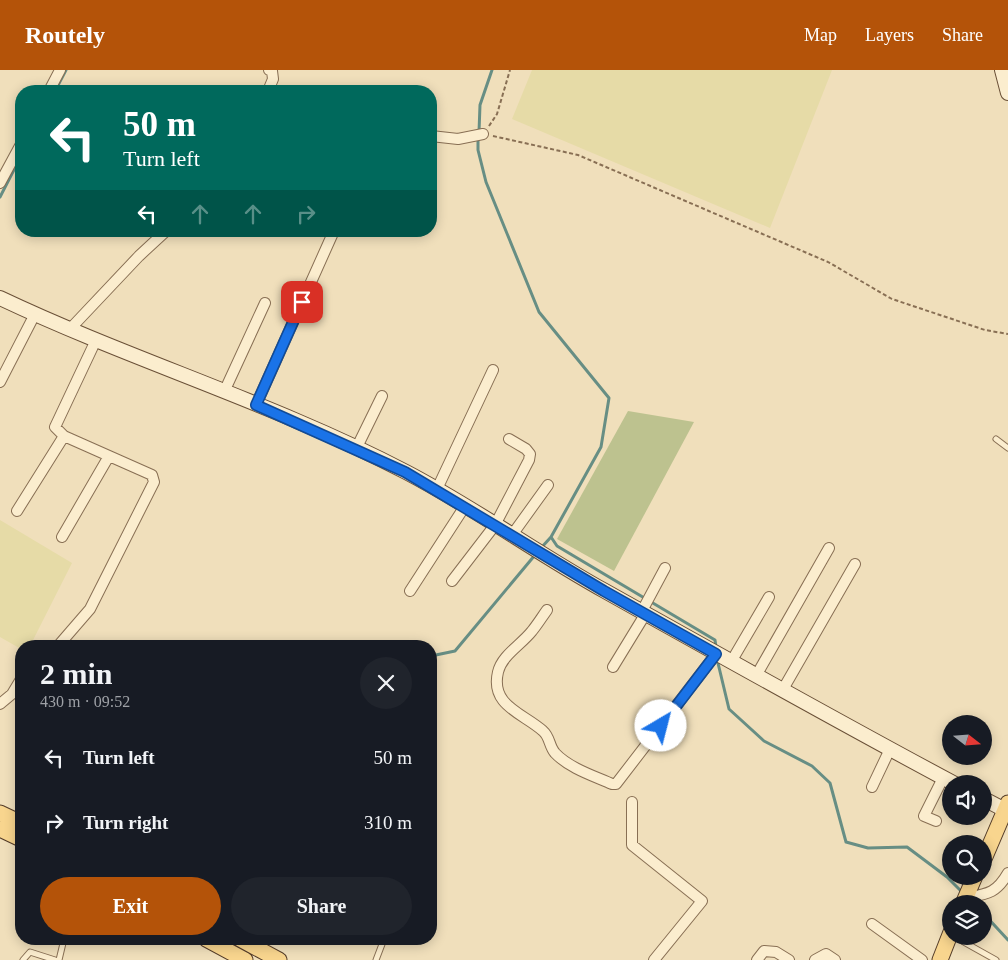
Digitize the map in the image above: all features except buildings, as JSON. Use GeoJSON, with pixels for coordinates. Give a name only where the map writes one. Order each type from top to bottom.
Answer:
{"type":"FeatureCollection","features":[{"type":"Feature","properties":{"kind":"main road"},"geometry":{"type":"LineString","coordinates":[[992,840],[1006,806]]}},
{"type":"Feature","properties":{"kind":"main road"},"geometry":{"type":"LineString","coordinates":[[0,813],[15,820]]}},
{"type":"Feature","properties":{"kind":"main road"},"geometry":{"type":"LineString","coordinates":[[0,829],[15,836]]}},
{"type":"Feature","properties":{"kind":"main road"},"geometry":{"type":"LineString","coordinates":[[221,945],[245,960]]}},
{"type":"Feature","properties":{"kind":"main road"},"geometry":{"type":"LineString","coordinates":[[251,945],[275,958]]}},
{"type":"Feature","properties":{"kind":"main road"},"geometry":{"type":"LineString","coordinates":[[940,960],[947,945]]}},
{"type":"Feature","properties":{"kind":"street"},"geometry":{"type":"LineString","coordinates":[[52,85],[60,70]]}},
{"type":"Feature","properties":{"kind":"street"},"geometry":{"type":"LineString","coordinates":[[269,70],[272,71],[274,79],[271,85]]}},
{"type":"Feature","properties":{"kind":"street"},"geometry":{"type":"LineString","coordinates":[[1002,70],[1008,93]]}},
{"type":"Feature","properties":{"kind":"street"},"geometry":{"type":"LineString","coordinates":[[437,137],[458,139],[484,134]]}},
{"type":"Feature","properties":{"kind":"street"},"geometry":{"type":"LineString","coordinates":[[0,183],[15,155]]}},
{"type":"Feature","properties":{"kind":"street"},"geometry":{"type":"LineString","coordinates":[[70,329],[160,237]]}},
{"type":"Feature","properties":{"kind":"street"},"geometry":{"type":"LineString","coordinates":[[256,405],[331,237]]}},
{"type":"Feature","properties":{"kind":"street"},"geometry":{"type":"LineString","coordinates":[[0,298],[96,340],[256,405],[356,449],[437,489],[538,551],[782,691],[942,777]]}},
{"type":"Feature","properties":{"kind":"street"},"geometry":{"type":"LineString","coordinates":[[224,392],[265,303]]}},
{"type":"Feature","properties":{"kind":"street"},"geometry":{"type":"LineString","coordinates":[[0,382],[35,314]]}},
{"type":"Feature","properties":{"kind":"street"},"geometry":{"type":"LineString","coordinates":[[63,640],[90,609],[154,482],[152,475],[64,436],[55,427],[96,340]]}},
{"type":"Feature","properties":{"kind":"street"},"geometry":{"type":"LineString","coordinates":[[437,489],[493,370]]}},
{"type":"Feature","properties":{"kind":"street"},"geometry":{"type":"LineString","coordinates":[[356,449],[382,396]]}},
{"type":"Feature","properties":{"kind":"street"},"geometry":{"type":"LineString","coordinates":[[17,511],[64,436]]}},
{"type":"Feature","properties":{"kind":"street"},"geometry":{"type":"LineString","coordinates":[[452,581],[495,525],[529,460],[530,454],[526,449],[509,439]]}},
{"type":"Feature","properties":{"kind":"street"},"geometry":{"type":"LineString","coordinates":[[62,537],[109,456]]}},
{"type":"Feature","properties":{"kind":"street"},"geometry":{"type":"LineString","coordinates":[[512,535],[548,485]]}},
{"type":"Feature","properties":{"kind":"street"},"geometry":{"type":"LineString","coordinates":[[410,591],[465,506]]}},
{"type":"Feature","properties":{"kind":"street"},"geometry":{"type":"LineString","coordinates":[[756,676],[830,548]]}},
{"type":"Feature","properties":{"kind":"street"},"geometry":{"type":"LineString","coordinates":[[782,691],[855,564]]}},
{"type":"Feature","properties":{"kind":"street"},"geometry":{"type":"LineString","coordinates":[[613,667],[644,612],[665,568]]}},
{"type":"Feature","properties":{"kind":"street"},"geometry":{"type":"LineString","coordinates":[[547,610],[531,632],[503,660],[498,672],[500,700],[542,730],[546,734],[549,747],[558,756],[612,784],[616,784],[723,657],[769,598]]}},
{"type":"Feature","properties":{"kind":"street"},"geometry":{"type":"LineString","coordinates":[[0,704],[15,689]]}},
{"type":"Feature","properties":{"kind":"street"},"geometry":{"type":"LineString","coordinates":[[872,787],[890,749]]}},
{"type":"Feature","properties":{"kind":"street"},"geometry":{"type":"LineString","coordinates":[[936,821],[924,816],[942,791]]}},
{"type":"Feature","properties":{"kind":"street"},"geometry":{"type":"LineString","coordinates":[[632,802],[632,845],[702,901],[654,960]]}},
{"type":"Feature","properties":{"kind":"street"},"geometry":{"type":"LineString","coordinates":[[992,802],[1006,806]]}},
{"type":"Feature","properties":{"kind":"street"},"geometry":{"type":"LineString","coordinates":[[983,895],[989,894],[996,889],[1008,873]]}},
{"type":"Feature","properties":{"kind":"street"},"geometry":{"type":"LineString","coordinates":[[872,924],[922,960]]}},
{"type":"Feature","properties":{"kind":"street"},"geometry":{"type":"LineString","coordinates":[[756,960],[764,951],[771,950],[789,960]]}},
{"type":"Feature","properties":{"kind":"street"},"geometry":{"type":"LineString","coordinates":[[815,960],[826,954],[835,960]]}},
{"type":"Feature","properties":{"kind":"lane"},"geometry":{"type":"LineString","coordinates":[[996,438],[1008,448]]}},
{"type":"Feature","properties":{"kind":"lane"},"geometry":{"type":"LineString","coordinates":[[59,960],[63,945]]}},
{"type":"Feature","properties":{"kind":"lane"},"geometry":{"type":"LineString","coordinates":[[376,960],[382,945]]}},
{"type":"Feature","properties":{"kind":"lane"},"geometry":{"type":"LineString","coordinates":[[969,945],[996,960]]}},
{"type":"Feature","properties":{"kind":"lane"},"geometry":{"type":"LineString","coordinates":[[23,960],[30,952],[55,960]]}},
{"type":"Feature","properties":{"kind":"path"},"geometry":{"type":"LineString","coordinates":[[510,70],[497,114],[484,134],[516,139],[578,155],[828,262],[892,300],[986,330],[1008,334]]}},
{"type":"Feature","properties":{"kind":"shaded area"},"geometry":{"type":"Polygon","coordinates":[[[532,70],[832,70],[770,228],[512,119],[532,70]]]}},
{"type":"Feature","properties":{"kind":"shaded area"},"geometry":{"type":"Polygon","coordinates":[[[0,520],[72,563],[33,640],[15,640],[15,646],[0,637],[0,520]]]}},
{"type":"Feature","properties":{"kind":"green space"},"geometry":{"type":"Polygon","coordinates":[[[628,411],[694,422],[614,571],[557,539],[628,411]]]}},
{"type":"Feature","properties":{"kind":"waterway"},"geometry":{"type":"LineString","coordinates":[[58,85],[66,70]]}},
{"type":"Feature","properties":{"kind":"waterway"},"geometry":{"type":"LineString","coordinates":[[479,132],[480,105],[492,70]]}},
{"type":"Feature","properties":{"kind":"waterway"},"geometry":{"type":"LineString","coordinates":[[478,138],[478,150],[486,182],[539,312],[609,398],[601,447],[551,537],[557,546],[715,640],[716,647]]}},
{"type":"Feature","properties":{"kind":"waterway"},"geometry":{"type":"LineString","coordinates":[[0,197],[15,168]]}},
{"type":"Feature","properties":{"kind":"waterway"},"geometry":{"type":"LineString","coordinates":[[541,548],[551,537]]}},
{"type":"Feature","properties":{"kind":"waterway"},"geometry":{"type":"LineString","coordinates":[[437,655],[455,651],[535,555]]}},
{"type":"Feature","properties":{"kind":"waterway"},"geometry":{"type":"LineString","coordinates":[[717,659],[729,709],[764,741],[812,766],[830,783],[846,842],[868,848],[907,847],[947,877],[963,893]]}},
{"type":"Feature","properties":{"kind":"waterway"},"geometry":{"type":"LineString","coordinates":[[992,923],[1008,940]]}},
{"type":"Feature","properties":{"kind":"route"},"geometry":{"type":"LineString","coordinates":[[302,302],[256,405],[285,416],[405,472],[465,506],[604,591],[716,654],[661,726]]}}]}
